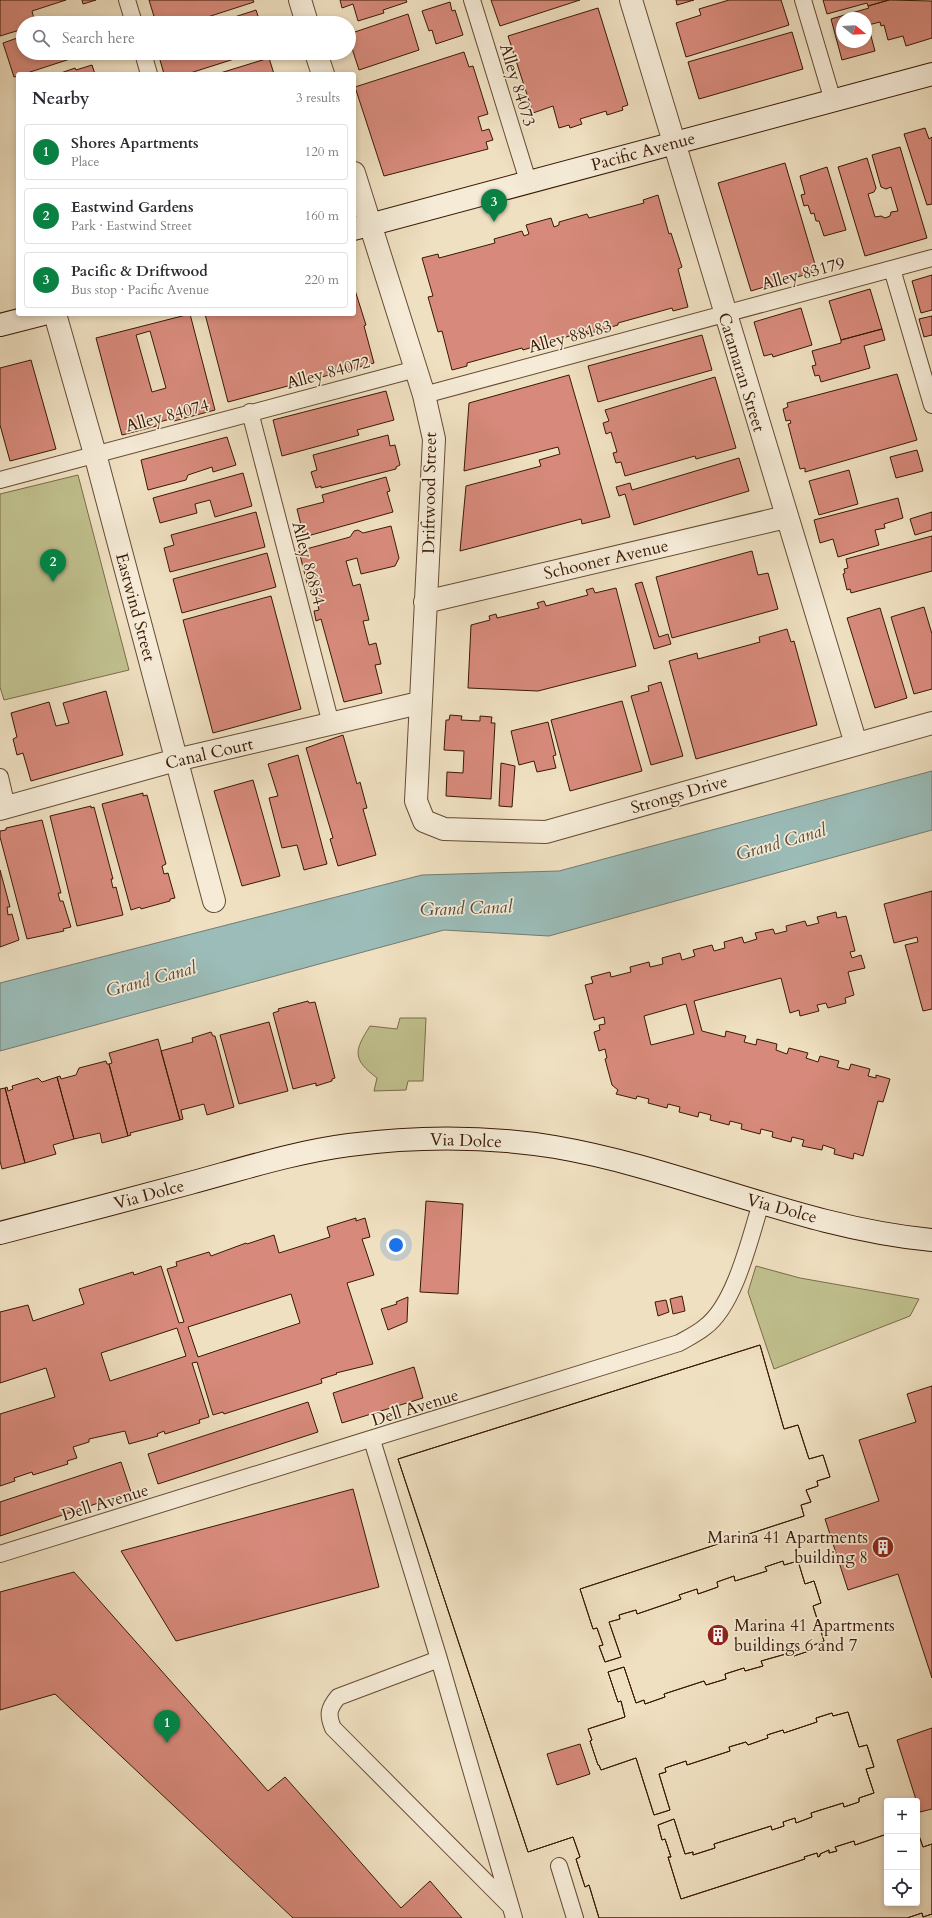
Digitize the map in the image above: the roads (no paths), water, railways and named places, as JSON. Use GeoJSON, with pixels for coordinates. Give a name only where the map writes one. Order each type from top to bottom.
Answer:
{"type":"FeatureCollection","features":[{"type":"Feature","properties":{"kind":"street"},"geometry":{"type":"LineString","coordinates":[[300,0],[305,16]]}},
{"type":"Feature","properties":{"kind":"street","name":"Catamaran Street"},"geometry":{"type":"LineString","coordinates":[[631,0],[672,143],[856,744]]}},
{"type":"Feature","properties":{"kind":"street"},"geometry":{"type":"LineString","coordinates":[[318,60],[322,72]]}},
{"type":"Feature","properties":{"kind":"street","name":"Pacific Avenue"},"geometry":{"type":"LineString","coordinates":[[362,227],[528,181],[932,74]]}},
{"type":"Feature","properties":{"kind":"street","name":"Driftwood Street"},"geometry":{"type":"LineString","coordinates":[[356,186],[362,227],[416,369],[434,438],[419,703],[416,801],[424,821]]}},
{"type":"Feature","properties":{"kind":"street"},"geometry":{"type":"LineString","coordinates":[[0,325],[35,316]]}},
{"type":"Feature","properties":{"kind":"street","name":"Eastwind Street"},"geometry":{"type":"LineString","coordinates":[[56,316],[95,454],[214,901]]}},
{"type":"Feature","properties":{"kind":"street","name":"Schooner Avenue"},"geometry":{"type":"LineString","coordinates":[[425,602],[786,517]]}},
{"type":"Feature","properties":{"kind":"street","name":"Canal Court"},"geometry":{"type":"LineString","coordinates":[[3,808],[176,760],[419,703]]}},
{"type":"Feature","properties":{"kind":"street","name":"Strongs Drive"},"geometry":{"type":"LineString","coordinates":[[424,821],[444,829],[546,832],[932,723]]}},
{"type":"Feature","properties":{"kind":"street","name":"Via Dolce"},"geometry":{"type":"LineString","coordinates":[[0,1233],[285,1158],[347,1145],[422,1138],[495,1140],[554,1147],[608,1158],[761,1203],[861,1229],[932,1240]]}},
{"type":"Feature","properties":{"kind":"lane"},"geometry":{"type":"LineString","coordinates":[[127,0],[132,16]]}},
{"type":"Feature","properties":{"kind":"lane","name":"Alley 84073"},"geometry":{"type":"LineString","coordinates":[[472,0],[528,181]]}},
{"type":"Feature","properties":{"kind":"lane"},"geometry":{"type":"LineString","coordinates":[[803,0],[833,101]]}},
{"type":"Feature","properties":{"kind":"lane"},"geometry":{"type":"LineString","coordinates":[[145,60],[148,72]]}},
{"type":"Feature","properties":{"kind":"lane","name":"Alley 83179"},"geometry":{"type":"LineString","coordinates":[[725,314],[932,258]]}},
{"type":"Feature","properties":{"kind":"lane"},"geometry":{"type":"LineString","coordinates":[[892,269],[932,405]]}},
{"type":"Feature","properties":{"kind":"lane","name":"Alley 88183"},"geometry":{"type":"LineString","coordinates":[[424,395],[725,314]]}},
{"type":"Feature","properties":{"kind":"lane","name":"Alley 84072"},"geometry":{"type":"LineString","coordinates":[[250,412],[416,369]]}},
{"type":"Feature","properties":{"kind":"lane","name":"Alley 84074"},"geometry":{"type":"LineString","coordinates":[[0,480],[250,412]]}},
{"type":"Feature","properties":{"kind":"lane","name":"Alley 86854"},"geometry":{"type":"LineString","coordinates":[[250,412],[331,724]]}},
{"type":"Feature","properties":{"kind":"lane"},"geometry":{"type":"LineString","coordinates":[[0,777],[3,808]]}},
{"type":"Feature","properties":{"kind":"lane","name":"Dell Avenue"},"geometry":{"type":"LineString","coordinates":[[0,1554],[372,1440],[679,1343],[707,1327],[728,1300],[744,1260],[761,1203]]}},
{"type":"Feature","properties":{"kind":"lane"},"geometry":{"type":"LineString","coordinates":[[372,1440],[439,1659],[512,1913]]}},
{"type":"Feature","properties":{"kind":"lane"},"geometry":{"type":"LineString","coordinates":[[439,1659],[338,1697],[330,1707],[329,1717],[333,1728],[512,1913]]}},
{"type":"Feature","properties":{"kind":"lane"},"geometry":{"type":"LineString","coordinates":[[558,1866],[575,1918]]}},
{"type":"Feature","properties":{"kind":"water","name":"Grand Canal"},"geometry":{"type":"Polygon","coordinates":[[[932,771],[932,830],[549,936],[444,930],[0,1051],[0,983],[422,875],[559,871],[932,771]]]}},
{"type":"Feature","properties":{"kind":"place","name":"Pacific & Driftwood"},"geometry":{"type":"Point","coordinates":[494,222]}},
{"type":"Feature","properties":{"kind":"place","name":"Eastwind Gardens"},"geometry":{"type":"Point","coordinates":[53,582]}},
{"type":"Feature","properties":{"kind":"place","name":"Marina 41 Apartments building 8"},"geometry":{"type":"Point","coordinates":[883,1547]}},
{"type":"Feature","properties":{"kind":"place","name":"Marina 41 Apartments buildings 6 and 7"},"geometry":{"type":"Point","coordinates":[718,1635]}},
{"type":"Feature","properties":{"kind":"place","name":"Shores Apartments"},"geometry":{"type":"Point","coordinates":[167,1743]}}]}
